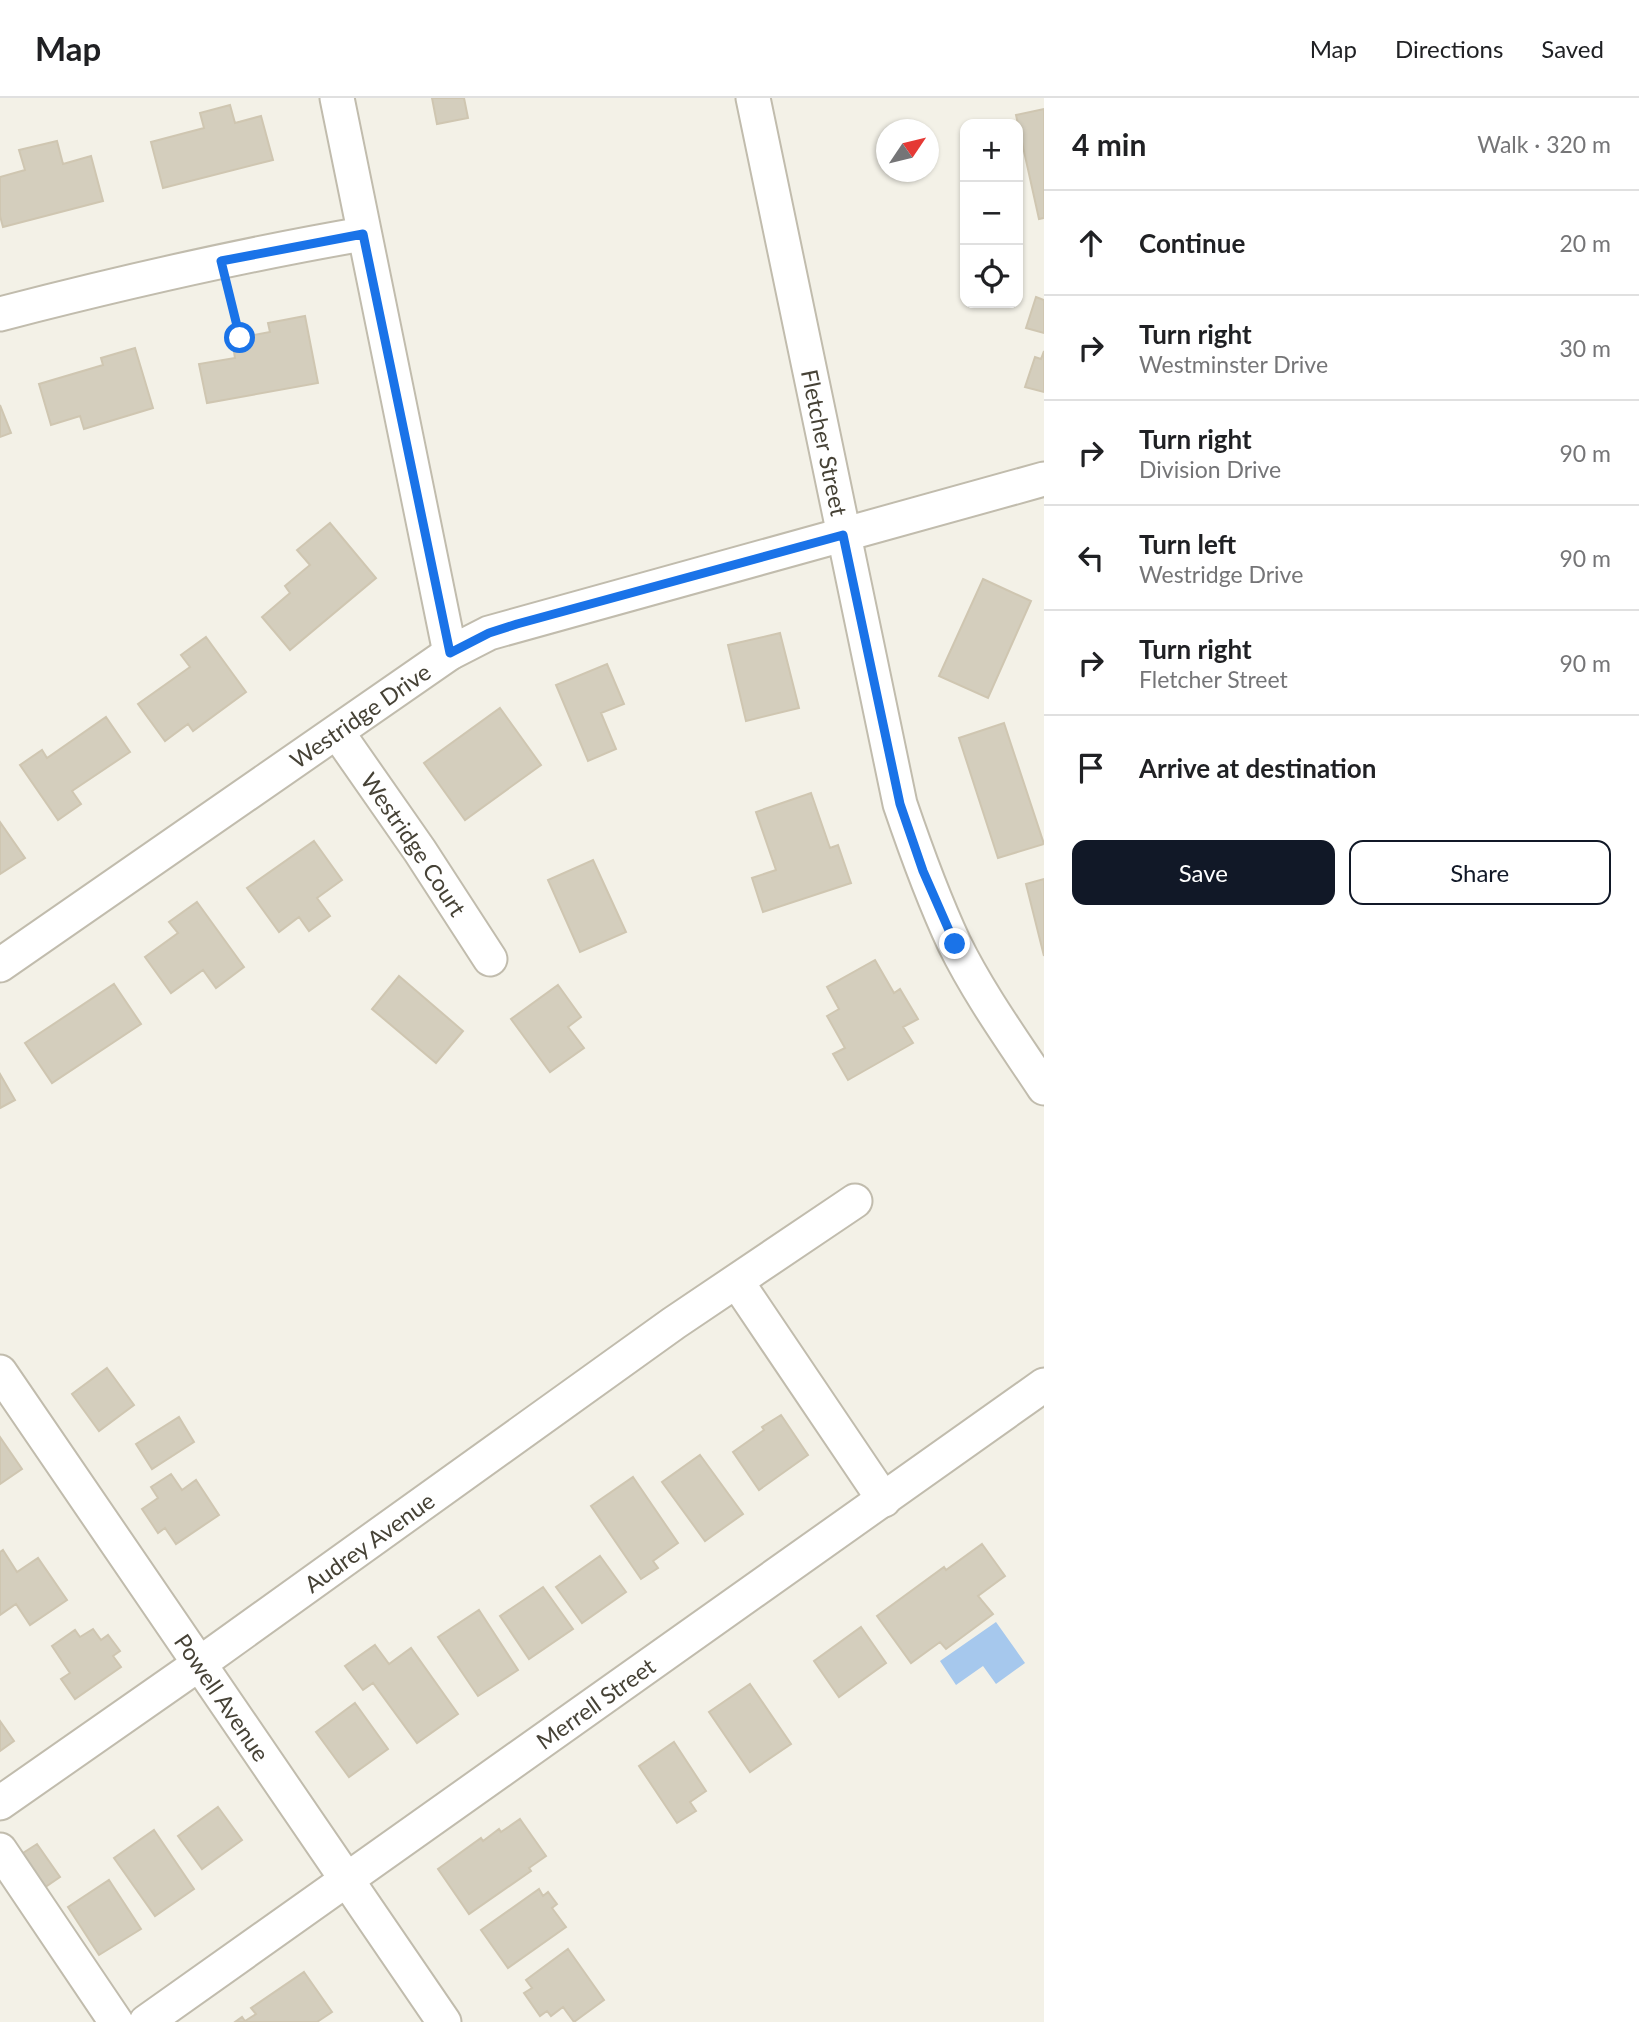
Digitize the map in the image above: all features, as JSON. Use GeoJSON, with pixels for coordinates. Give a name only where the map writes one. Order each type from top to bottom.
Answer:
{"type":"FeatureCollection","features":[{"type":"Feature","properties":{"kind":"street"},"geometry":{"type":"LineString","coordinates":[[337,98],[450,653]]}},
{"type":"Feature","properties":{"kind":"street","name":"Fletcher Street"},"geometry":{"type":"LineString","coordinates":[[753,98],[900,804],[923,871],[955,944],[990,1007],[1044,1088]]}},
{"type":"Feature","properties":{"kind":"street"},"geometry":{"type":"LineString","coordinates":[[0,314],[103,287],[363,234]]}},
{"type":"Feature","properties":{"kind":"street","name":"Westridge Drive"},"geometry":{"type":"LineString","coordinates":[[0,965],[450,653],[489,633],[1044,479]]}},
{"type":"Feature","properties":{"kind":"street","name":"Westridge Court"},"geometry":{"type":"LineString","coordinates":[[337,732],[420,851],[489,960]]}},
{"type":"Feature","properties":{"kind":"street","name":"Audrey Avenue"},"geometry":{"type":"LineString","coordinates":[[0,1803],[199,1664],[674,1323],[855,1201]]}},
{"type":"Feature","properties":{"kind":"street"},"geometry":{"type":"LineString","coordinates":[[737,1282],[884,1500]]}},
{"type":"Feature","properties":{"kind":"street","name":"Powell Avenue"},"geometry":{"type":"LineString","coordinates":[[0,1372],[444,2022]]}},
{"type":"Feature","properties":{"kind":"street","name":"Merrell Street"},"geometry":{"type":"LineString","coordinates":[[146,2022],[1044,1385]]}},
{"type":"Feature","properties":{"kind":"street"},"geometry":{"type":"LineString","coordinates":[[0,1850],[116,2022]]}},
{"type":"Feature","properties":{"kind":"path"},"geometry":{"type":"LineString","coordinates":[[221,261],[240,338]]}},
{"type":"Feature","properties":{"kind":"water"},"geometry":{"type":"Polygon","coordinates":[[[996,1622],[1025,1663],[996,1684],[983,1666],[956,1685],[940,1661],[996,1622]]]}},
{"type":"Feature","properties":{"kind":"building"},"geometry":{"type":"Polygon","coordinates":[[[432,98],[464,98],[468,118],[437,124],[432,98]]]}},
{"type":"Feature","properties":{"kind":"building"},"geometry":{"type":"Polygon","coordinates":[[[230,105],[235,123],[261,116],[273,160],[163,188],[151,142],[204,128],[200,113],[230,105]]]}},
{"type":"Feature","properties":{"kind":"building"},"geometry":{"type":"Polygon","coordinates":[[[1044,109],[1044,218],[1039,219],[1023,147],[1023,119],[1017,119],[1016,115],[1044,109]]]}},
{"type":"Feature","properties":{"kind":"building"},"geometry":{"type":"Polygon","coordinates":[[[57,141],[63,164],[91,156],[103,201],[3,227],[0,216],[0,177],[25,170],[19,150],[57,141]]]}},
{"type":"Feature","properties":{"kind":"building"},"geometry":{"type":"Polygon","coordinates":[[[1036,297],[1044,300],[1044,333],[1026,328],[1036,297]]]}},
{"type":"Feature","properties":{"kind":"building"},"geometry":{"type":"Polygon","coordinates":[[[305,316],[318,383],[207,403],[199,364],[235,358],[232,339],[270,332],[268,323],[305,316]]]}},
{"type":"Feature","properties":{"kind":"building"},"geometry":{"type":"Polygon","coordinates":[[[135,348],[153,408],[84,429],[80,416],[51,425],[39,384],[103,365],[101,358],[135,348]]]}},
{"type":"Feature","properties":{"kind":"building"},"geometry":{"type":"Polygon","coordinates":[[[1044,351],[1044,392],[1025,387],[1035,357],[1041,359],[1044,351]]]}},
{"type":"Feature","properties":{"kind":"building"},"geometry":{"type":"Polygon","coordinates":[[[0,405],[11,433],[0,437],[0,405]]]}},
{"type":"Feature","properties":{"kind":"building"},"geometry":{"type":"Polygon","coordinates":[[[330,523],[376,578],[290,650],[262,617],[290,593],[285,586],[310,565],[297,550],[330,523]]]}},
{"type":"Feature","properties":{"kind":"building"},"geometry":{"type":"Polygon","coordinates":[[[983,579],[1031,601],[988,698],[939,676],[983,579]]]}},
{"type":"Feature","properties":{"kind":"building"},"geometry":{"type":"Polygon","coordinates":[[[780,633],[799,708],[746,721],[728,645],[780,633]]]}},
{"type":"Feature","properties":{"kind":"building"},"geometry":{"type":"Polygon","coordinates":[[[206,637],[246,692],[193,731],[188,724],[165,741],[138,704],[190,667],[181,655],[206,637]]]}},
{"type":"Feature","properties":{"kind":"building"},"geometry":{"type":"Polygon","coordinates":[[[607,664],[624,704],[601,713],[616,749],[588,761],[556,685],[607,664]]]}},
{"type":"Feature","properties":{"kind":"building"},"geometry":{"type":"Polygon","coordinates":[[[500,708],[541,765],[465,820],[424,763],[500,708]]]}},
{"type":"Feature","properties":{"kind":"building"},"geometry":{"type":"Polygon","coordinates":[[[106,717],[130,752],[72,791],[81,804],[58,820],[20,765],[42,750],[47,758],[106,717]]]}},
{"type":"Feature","properties":{"kind":"building"},"geometry":{"type":"Polygon","coordinates":[[[1004,723],[1044,844],[998,858],[959,738],[1004,723]]]}},
{"type":"Feature","properties":{"kind":"building"},"geometry":{"type":"Polygon","coordinates":[[[811,793],[830,848],[838,845],[851,883],[763,912],[752,878],[776,870],[756,812],[811,793]]]}},
{"type":"Feature","properties":{"kind":"building"},"geometry":{"type":"Polygon","coordinates":[[[0,822],[25,858],[0,874],[0,822]]]}},
{"type":"Feature","properties":{"kind":"building"},"geometry":{"type":"Polygon","coordinates":[[[314,841],[342,880],[317,898],[330,916],[309,931],[299,917],[279,932],[247,888],[314,841]]]}},
{"type":"Feature","properties":{"kind":"building"},"geometry":{"type":"Polygon","coordinates":[[[593,860],[626,932],[580,952],[548,880],[593,860]]]}},
{"type":"Feature","properties":{"kind":"building"},"geometry":{"type":"Polygon","coordinates":[[[1044,879],[1044,956],[1026,884],[1044,879]]]}},
{"type":"Feature","properties":{"kind":"building"},"geometry":{"type":"Polygon","coordinates":[[[197,902],[244,967],[216,988],[203,970],[171,993],[145,957],[178,933],[169,922],[197,902]]]}},
{"type":"Feature","properties":{"kind":"building"},"geometry":{"type":"Polygon","coordinates":[[[875,960],[894,993],[900,989],[918,1019],[903,1027],[913,1043],[848,1080],[833,1054],[845,1048],[827,1016],[839,1009],[827,987],[875,960]]]}},
{"type":"Feature","properties":{"kind":"building"},"geometry":{"type":"Polygon","coordinates":[[[399,976],[463,1031],[436,1063],[372,1009],[399,976]]]}},
{"type":"Feature","properties":{"kind":"building"},"geometry":{"type":"Polygon","coordinates":[[[114,984],[141,1024],[52,1083],[25,1043],[114,984]]]}},
{"type":"Feature","properties":{"kind":"building"},"geometry":{"type":"Polygon","coordinates":[[[558,985],[581,1017],[568,1027],[584,1048],[550,1072],[511,1019],[558,985]]]}},
{"type":"Feature","properties":{"kind":"building"},"geometry":{"type":"Polygon","coordinates":[[[0,1074],[15,1100],[0,1108],[0,1074]]]}},
{"type":"Feature","properties":{"kind":"building"},"geometry":{"type":"Polygon","coordinates":[[[107,1368],[134,1405],[99,1431],[72,1394],[107,1368]]]}},
{"type":"Feature","properties":{"kind":"building"},"geometry":{"type":"Polygon","coordinates":[[[781,1415],[808,1455],[759,1490],[733,1452],[781,1415]]]}},
{"type":"Feature","properties":{"kind":"building"},"geometry":{"type":"Polygon","coordinates":[[[179,1417],[194,1442],[152,1469],[136,1444],[179,1417]]]}},
{"type":"Feature","properties":{"kind":"building"},"geometry":{"type":"Polygon","coordinates":[[[0,1437],[22,1469],[0,1484],[0,1437]]]}},
{"type":"Feature","properties":{"kind":"building"},"geometry":{"type":"Polygon","coordinates":[[[700,1455],[743,1514],[705,1541],[662,1482],[700,1455]]]}},
{"type":"Feature","properties":{"kind":"building"},"geometry":{"type":"Polygon","coordinates":[[[171,1474],[182,1490],[196,1480],[219,1515],[176,1544],[165,1528],[158,1533],[142,1509],[158,1498],[151,1487],[171,1474]]]}},
{"type":"Feature","properties":{"kind":"building"},"geometry":{"type":"Polygon","coordinates":[[[633,1477],[678,1543],[653,1561],[658,1568],[641,1579],[591,1506],[633,1477]]]}},
{"type":"Feature","properties":{"kind":"building"},"geometry":{"type":"Polygon","coordinates":[[[982,1544],[1005,1576],[978,1596],[993,1614],[946,1649],[940,1642],[911,1663],[877,1616],[944,1567],[946,1570],[982,1544]]]}},
{"type":"Feature","properties":{"kind":"building"},"geometry":{"type":"Polygon","coordinates":[[[3,1550],[17,1572],[38,1558],[67,1600],[30,1625],[16,1604],[0,1615],[0,1552],[3,1550]]]}},
{"type":"Feature","properties":{"kind":"building"},"geometry":{"type":"Polygon","coordinates":[[[600,1556],[626,1592],[582,1623],[556,1587],[600,1556]]]}},
{"type":"Feature","properties":{"kind":"building"},"geometry":{"type":"Polygon","coordinates":[[[543,1587],[573,1629],[529,1659],[500,1616],[543,1587]]]}},
{"type":"Feature","properties":{"kind":"building"},"geometry":{"type":"Polygon","coordinates":[[[479,1610],[518,1670],[478,1696],[438,1637],[479,1610]]]}},
{"type":"Feature","properties":{"kind":"building"},"geometry":{"type":"Polygon","coordinates":[[[861,1627],[886,1663],[839,1697],[814,1661],[861,1627]]]}},
{"type":"Feature","properties":{"kind":"building"},"geometry":{"type":"Polygon","coordinates":[[[93,1629],[101,1640],[108,1635],[120,1651],[113,1656],[121,1667],[75,1699],[61,1679],[70,1673],[52,1646],[75,1630],[80,1637],[93,1629]]]}},
{"type":"Feature","properties":{"kind":"building"},"geometry":{"type":"Polygon","coordinates":[[[375,1645],[389,1664],[411,1648],[458,1714],[417,1743],[373,1683],[363,1690],[345,1666],[375,1645]]]}},
{"type":"Feature","properties":{"kind":"building"},"geometry":{"type":"Polygon","coordinates":[[[750,1684],[791,1744],[750,1772],[709,1712],[750,1684]]]}},
{"type":"Feature","properties":{"kind":"building"},"geometry":{"type":"Polygon","coordinates":[[[355,1703],[388,1749],[349,1777],[316,1732],[355,1703]]]}},
{"type":"Feature","properties":{"kind":"building"},"geometry":{"type":"Polygon","coordinates":[[[0,1721],[14,1741],[0,1751],[0,1721]]]}},
{"type":"Feature","properties":{"kind":"building"},"geometry":{"type":"Polygon","coordinates":[[[674,1742],[706,1791],[690,1802],[696,1811],[677,1823],[639,1766],[674,1742]]]}},
{"type":"Feature","properties":{"kind":"building"},"geometry":{"type":"Polygon","coordinates":[[[218,1807],[242,1840],[202,1869],[178,1836],[218,1807]]]}},
{"type":"Feature","properties":{"kind":"building"},"geometry":{"type":"Polygon","coordinates":[[[520,1819],[546,1856],[529,1868],[531,1871],[469,1914],[438,1869],[481,1838],[483,1841],[499,1829],[501,1832],[520,1819]]]}},
{"type":"Feature","properties":{"kind":"building"},"geometry":{"type":"Polygon","coordinates":[[[154,1830],[194,1889],[155,1916],[114,1858],[154,1830]]]}},
{"type":"Feature","properties":{"kind":"building"},"geometry":{"type":"Polygon","coordinates":[[[37,1844],[60,1877],[35,1894],[12,1860],[37,1844]]]}},
{"type":"Feature","properties":{"kind":"building"},"geometry":{"type":"Polygon","coordinates":[[[109,1880],[141,1929],[99,1955],[68,1907],[109,1880]]]}},
{"type":"Feature","properties":{"kind":"building"},"geometry":{"type":"Polygon","coordinates":[[[539,1889],[543,1896],[548,1892],[557,1904],[552,1908],[566,1927],[508,1968],[481,1930],[539,1889]]]}},
{"type":"Feature","properties":{"kind":"building"},"geometry":{"type":"Polygon","coordinates":[[[568,1949],[604,2000],[574,2022],[563,2007],[551,2016],[547,2011],[540,2016],[524,1993],[532,1988],[526,1980],[568,1949]]]}},
{"type":"Feature","properties":{"kind":"building"},"geometry":{"type":"Polygon","coordinates":[[[304,1972],[332,2012],[317,2022],[235,2022],[242,2017],[245,2021],[256,2014],[251,2008],[304,1972]]]}},
{"type":"Feature","properties":{"kind":"route"},"geometry":{"type":"LineString","coordinates":[[240,338],[221,261],[363,234],[450,653],[489,633],[517,624],[843,535],[900,804],[923,871],[955,944]]}}]}
